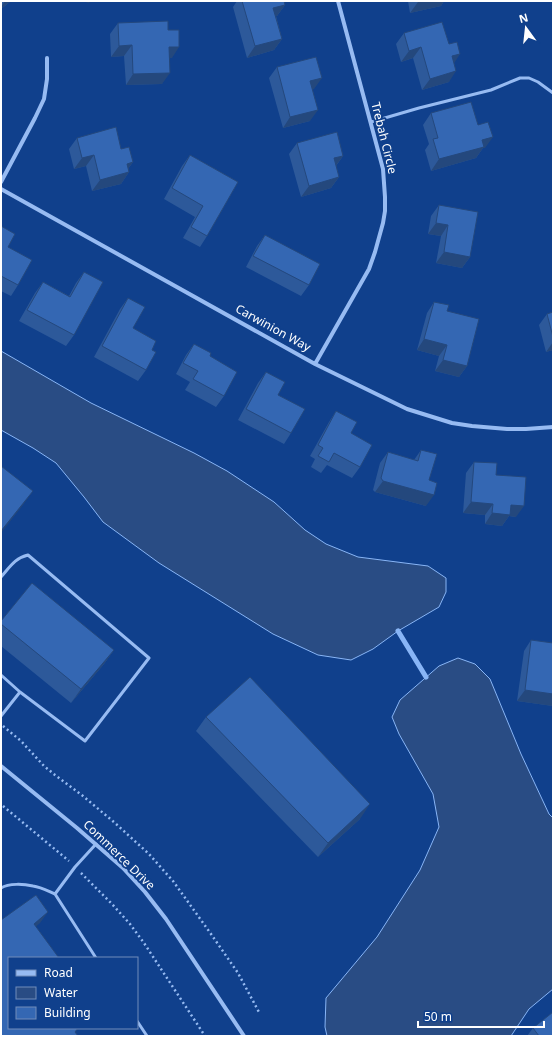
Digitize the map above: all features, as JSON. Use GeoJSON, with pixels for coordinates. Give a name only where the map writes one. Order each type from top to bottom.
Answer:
{"type":"FeatureCollection","features":[{"type":"Feature","properties":{"kind":"street","name":"Trebah Circle"},"geometry":{"type":"LineString","coordinates":[[315,364],[369,268],[378,245],[383,223],[386,197],[382,164],[338,1]]}},
{"type":"Feature","properties":{"kind":"street"},"geometry":{"type":"LineString","coordinates":[[1,182],[44,99],[47,79],[47,58]]}},
{"type":"Feature","properties":{"kind":"street","name":"Carwinion Way"},"geometry":{"type":"LineString","coordinates":[[1,189],[315,364],[407,410],[452,423],[489,428],[507,430],[553,427]]}},
{"type":"Feature","properties":{"kind":"street","name":"Commerce Drive"},"geometry":{"type":"LineString","coordinates":[[1,766],[96,844],[123,868],[145,892],[166,919],[244,1036]]}},
{"type":"Feature","properties":{"kind":"lane"},"geometry":{"type":"LineString","coordinates":[[371,122],[418,108],[491,90],[520,78],[529,78],[538,82],[553,93]]}},
{"type":"Feature","properties":{"kind":"lane"},"geometry":{"type":"LineString","coordinates":[[1,577],[14,562],[21,557],[28,555],[149,658],[85,741],[20,692],[1,675]]}},
{"type":"Feature","properties":{"kind":"lane"},"geometry":{"type":"LineString","coordinates":[[1,716],[20,692]]}},
{"type":"Feature","properties":{"kind":"lane"},"geometry":{"type":"LineString","coordinates":[[55,894],[75,867],[96,844]]}},
{"type":"Feature","properties":{"kind":"lane"},"geometry":{"type":"LineString","coordinates":[[1,888],[4,886],[19,885],[33,886],[55,894],[95,957]]}},
{"type":"Feature","properties":{"kind":"lane"},"geometry":{"type":"LineString","coordinates":[[138,1022],[147,1036]]}},
{"type":"Feature","properties":{"kind":"path"},"geometry":{"type":"LineString","coordinates":[[1,724],[21,741],[55,776],[83,796],[149,854],[173,882],[234,966],[260,1014]]}},
{"type":"Feature","properties":{"kind":"path"},"geometry":{"type":"LineString","coordinates":[[3,806],[75,867],[130,924],[205,1036]]}},
{"type":"Feature","properties":{"kind":"water"},"geometry":{"type":"Polygon","coordinates":[[[1,351],[91,403],[194,453],[227,471],[274,502],[305,530],[326,544],[358,557],[428,566],[446,578],[446,592],[439,607],[398,631],[373,649],[351,660],[318,655],[273,634],[159,563],[103,522],[56,463],[1,430],[1,351]]]}},
{"type":"Feature","properties":{"kind":"water"},"geometry":{"type":"Polygon","coordinates":[[[458,658],[475,664],[490,679],[521,754],[549,814],[553,818],[553,989],[529,1009],[511,1036],[327,1036],[325,1027],[326,998],[377,937],[420,870],[439,827],[433,794],[399,734],[392,717],[400,700],[439,666],[458,658]]]}},
{"type":"Feature","properties":{"kind":"building"},"geometry":{"type":"Polygon","coordinates":[[[242,1],[284,1],[285,5],[273,8],[282,39],[255,46],[242,1]]]}},
{"type":"Feature","properties":{"kind":"building"},"geometry":{"type":"Polygon","coordinates":[[[168,21],[168,30],[179,30],[179,47],[169,47],[170,73],[133,74],[132,45],[119,46],[118,23],[168,21]]]}},
{"type":"Feature","properties":{"kind":"building"},"geometry":{"type":"Polygon","coordinates":[[[442,22],[449,44],[457,42],[460,54],[452,56],[456,71],[430,79],[421,47],[409,51],[404,33],[442,22]]]}},
{"type":"Feature","properties":{"kind":"building"},"geometry":{"type":"Polygon","coordinates":[[[316,57],[322,78],[310,81],[318,110],[290,117],[277,67],[316,57]]]}},
{"type":"Feature","properties":{"kind":"building"},"geometry":{"type":"Polygon","coordinates":[[[471,102],[478,125],[488,122],[493,137],[482,140],[484,147],[439,159],[433,139],[438,138],[431,113],[471,102]]]}},
{"type":"Feature","properties":{"kind":"building"},"geometry":{"type":"Polygon","coordinates":[[[116,127],[121,149],[129,147],[133,162],[127,164],[129,172],[100,180],[94,155],[82,158],[77,138],[116,127]]]}},
{"type":"Feature","properties":{"kind":"building"},"geometry":{"type":"Polygon","coordinates":[[[337,132],[343,156],[334,158],[339,177],[309,186],[297,143],[337,132]]]}},
{"type":"Feature","properties":{"kind":"building"},"geometry":{"type":"Polygon","coordinates":[[[190,155],[238,182],[207,236],[191,227],[203,206],[172,188],[190,155]]]}},
{"type":"Feature","properties":{"kind":"building"},"geometry":{"type":"Polygon","coordinates":[[[439,205],[478,212],[470,257],[444,252],[448,225],[436,223],[439,205]]]}},
{"type":"Feature","properties":{"kind":"building"},"geometry":{"type":"Polygon","coordinates":[[[1,226],[15,234],[8,247],[32,260],[18,285],[1,276],[1,226]]]}},
{"type":"Feature","properties":{"kind":"building"},"geometry":{"type":"Polygon","coordinates":[[[265,235],[320,264],[309,285],[253,256],[265,235]]]}},
{"type":"Feature","properties":{"kind":"building"},"geometry":{"type":"Polygon","coordinates":[[[84,272],[103,282],[74,335],[27,310],[43,282],[70,297],[84,272]]]}},
{"type":"Feature","properties":{"kind":"building"},"geometry":{"type":"Polygon","coordinates":[[[128,298],[145,307],[133,328],[156,341],[152,350],[156,352],[146,370],[102,346],[128,298]]]}},
{"type":"Feature","properties":{"kind":"building"},"geometry":{"type":"Polygon","coordinates":[[[434,302],[449,305],[447,311],[479,319],[467,366],[443,360],[447,345],[424,339],[434,302]]]}},
{"type":"Feature","properties":{"kind":"building"},"geometry":{"type":"Polygon","coordinates":[[[553,312],[553,337],[547,314],[553,312]]]}},
{"type":"Feature","properties":{"kind":"building"},"geometry":{"type":"Polygon","coordinates":[[[194,344],[211,353],[210,356],[237,372],[224,396],[193,379],[198,371],[183,363],[194,344]]]}},
{"type":"Feature","properties":{"kind":"building"},"geometry":{"type":"Polygon","coordinates":[[[266,372],[285,382],[278,395],[305,409],[291,433],[246,409],[266,372]]]}},
{"type":"Feature","properties":{"kind":"building"},"geometry":{"type":"Polygon","coordinates":[[[336,411],[357,422],[351,433],[372,445],[360,467],[334,453],[329,462],[318,456],[323,448],[318,445],[336,411]]]}},
{"type":"Feature","properties":{"kind":"building"},"geometry":{"type":"Polygon","coordinates":[[[421,450],[437,454],[429,480],[437,483],[434,495],[383,481],[381,478],[388,452],[418,461],[421,450]]]}},
{"type":"Feature","properties":{"kind":"building"},"geometry":{"type":"Polygon","coordinates":[[[474,462],[497,463],[496,475],[526,477],[524,506],[511,505],[510,515],[492,513],[493,504],[471,502],[474,462]]]}},
{"type":"Feature","properties":{"kind":"building"},"geometry":{"type":"Polygon","coordinates":[[[1,466],[33,491],[1,531],[1,466]]]}},
{"type":"Feature","properties":{"kind":"building"},"geometry":{"type":"Polygon","coordinates":[[[32,583],[114,650],[81,689],[1,624],[1,621],[32,583]]]}},
{"type":"Feature","properties":{"kind":"building"},"geometry":{"type":"Polygon","coordinates":[[[531,640],[553,643],[553,694],[525,690],[531,640]]]}},
{"type":"Feature","properties":{"kind":"building"},"geometry":{"type":"Polygon","coordinates":[[[250,677],[370,804],[328,843],[206,717],[250,677]]]}},
{"type":"Feature","properties":{"kind":"building"},"geometry":{"type":"Polygon","coordinates":[[[36,895],[48,912],[34,924],[58,957],[8,957],[8,1029],[77,1029],[75,1032],[78,1036],[1,1036],[1,920],[36,895]]]}},
{"type":"Feature","properties":{"kind":"building"},"geometry":{"type":"Polygon","coordinates":[[[553,1012],[553,1036],[539,1036],[533,1028],[553,1012]]]}},
{"type":"Feature","properties":{"kind":"waterway"},"geometry":{"type":"LineString","coordinates":[[398,631],[426,677]]}}]}
